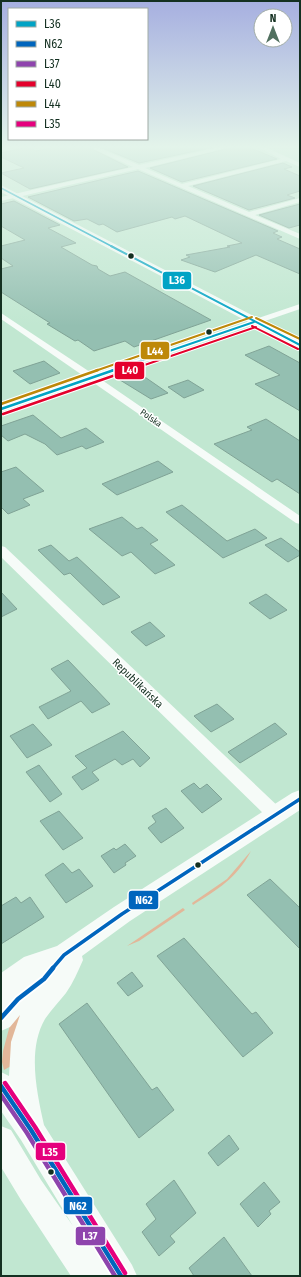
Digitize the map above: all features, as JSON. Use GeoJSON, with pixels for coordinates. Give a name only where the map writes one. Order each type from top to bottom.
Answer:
{"type":"FeatureCollection","features":[{"type":"Feature","properties":{"kind":"street"},"geometry":{"type":"LineString","coordinates":[[37,207],[300,345]]}},
{"type":"Feature","properties":{"kind":"street"},"geometry":{"type":"LineString","coordinates":[[228,207],[300,237]]}},
{"type":"Feature","properties":{"kind":"street"},"geometry":{"type":"LineString","coordinates":[[247,215],[277,207]]}},
{"type":"Feature","properties":{"kind":"street"},"geometry":{"type":"LineString","coordinates":[[1,409],[300,306]]}},
{"type":"Feature","properties":{"kind":"street","name":"Polska"},"geometry":{"type":"LineString","coordinates":[[1,315],[300,521]]}},
{"type":"Feature","properties":{"kind":"street","name":"Republikańska"},"geometry":{"type":"LineString","coordinates":[[1,550],[276,815]]}},
{"type":"Feature","properties":{"kind":"street"},"geometry":{"type":"LineString","coordinates":[[1,988],[33,965],[73,948],[300,800]]}},
{"type":"Feature","properties":{"kind":"street"},"geometry":{"type":"LineString","coordinates":[[1,1018],[18,999],[44,979],[73,948]]}},
{"type":"Feature","properties":{"kind":"street"},"geometry":{"type":"LineString","coordinates":[[31,1130],[25,1103],[22,1070],[23,1053],[28,1030],[35,1012],[57,984],[73,948]]}},
{"type":"Feature","properties":{"kind":"street"},"geometry":{"type":"LineString","coordinates":[[1,1086],[18,1114],[31,1130],[121,1276]]}},
{"type":"Feature","properties":{"kind":"street"},"geometry":{"type":"LineString","coordinates":[[1,1140],[31,1190],[89,1276]]}},
{"type":"Feature","properties":{"kind":"shaded area"},"geometry":{"type":"Polygon","coordinates":[[[251,851],[233,876],[193,905],[192,903],[227,879],[251,851]]]}},
{"type":"Feature","properties":{"kind":"shaded area"},"geometry":{"type":"Polygon","coordinates":[[[183,908],[185,910],[139,941],[127,946],[183,908]]]}},
{"type":"Feature","properties":{"kind":"shaded area"},"geometry":{"type":"Polygon","coordinates":[[[23,1005],[11,1066],[4,1070],[2,1062],[3,1051],[10,1025],[23,1005]]]}},
{"type":"Feature","properties":{"kind":"building"},"geometry":{"type":"Polygon","coordinates":[[[1,207],[25,207],[60,225],[48,228],[76,243],[61,247],[92,265],[97,266],[98,269],[110,276],[125,272],[211,320],[134,347],[125,341],[94,351],[78,340],[75,341],[47,324],[50,323],[1,292],[1,269],[13,266],[1,258],[1,246],[25,240],[1,226],[1,207]]]}},
{"type":"Feature","properties":{"kind":"building"},"geometry":{"type":"Polygon","coordinates":[[[46,207],[221,207],[278,231],[273,233],[282,237],[277,239],[300,249],[300,274],[256,255],[215,272],[181,260],[190,257],[186,255],[230,247],[227,246],[242,243],[185,216],[175,219],[172,217],[117,232],[103,224],[99,225],[87,219],[74,221],[46,207]]]}},
{"type":"Feature","properties":{"kind":"building"},"geometry":{"type":"Polygon","coordinates":[[[241,207],[262,207],[249,210],[241,207]]]}},
{"type":"Feature","properties":{"kind":"building"},"geometry":{"type":"Polygon","coordinates":[[[290,207],[300,207],[300,225],[289,228],[259,215],[290,207]]]}},
{"type":"Feature","properties":{"kind":"building"},"geometry":{"type":"Polygon","coordinates":[[[269,346],[300,363],[300,411],[255,384],[280,375],[245,355],[269,346]]]}},
{"type":"Feature","properties":{"kind":"building"},"geometry":{"type":"Polygon","coordinates":[[[44,361],[60,373],[30,384],[13,371],[44,361]]]}},
{"type":"Feature","properties":{"kind":"building"},"geometry":{"type":"Polygon","coordinates":[[[139,373],[168,393],[151,399],[120,380],[139,373]]]}},
{"type":"Feature","properties":{"kind":"building"},"geometry":{"type":"Polygon","coordinates":[[[188,380],[204,390],[184,398],[168,387],[188,380]]]}},
{"type":"Feature","properties":{"kind":"building"},"geometry":{"type":"Polygon","coordinates":[[[33,415],[61,438],[86,428],[104,442],[86,449],[82,446],[57,455],[45,444],[25,434],[8,441],[1,435],[1,426],[33,415]]]}},
{"type":"Feature","properties":{"kind":"building"},"geometry":{"type":"Polygon","coordinates":[[[266,419],[300,441],[300,494],[277,479],[272,482],[214,444],[252,430],[247,427],[266,419]]]}},
{"type":"Feature","properties":{"kind":"building"},"geometry":{"type":"Polygon","coordinates":[[[158,461],[173,472],[117,495],[102,484],[158,461]]]}},
{"type":"Feature","properties":{"kind":"building"},"geometry":{"type":"Polygon","coordinates":[[[16,467],[44,491],[23,499],[30,505],[8,514],[1,507],[1,472],[16,467]]]}},
{"type":"Feature","properties":{"kind":"building"},"geometry":{"type":"Polygon","coordinates":[[[182,505],[227,541],[255,529],[267,538],[223,558],[166,512],[182,505]]]}},
{"type":"Feature","properties":{"kind":"building"},"geometry":{"type":"Polygon","coordinates":[[[122,517],[137,529],[142,527],[158,540],[150,544],[175,565],[155,574],[131,552],[122,556],[89,529],[122,517]]]}},
{"type":"Feature","properties":{"kind":"building"},"geometry":{"type":"Polygon","coordinates":[[[281,538],[300,552],[300,555],[288,562],[265,545],[281,538]]]}},
{"type":"Feature","properties":{"kind":"building"},"geometry":{"type":"Polygon","coordinates":[[[51,545],[69,561],[77,557],[120,597],[103,605],[70,573],[64,575],[38,550],[51,545]]]}},
{"type":"Feature","properties":{"kind":"building"},"geometry":{"type":"Polygon","coordinates":[[[1,592],[17,609],[1,617],[1,592]]]}},
{"type":"Feature","properties":{"kind":"building"},"geometry":{"type":"Polygon","coordinates":[[[266,594],[287,610],[270,619],[249,603],[266,594]]]}},
{"type":"Feature","properties":{"kind":"building"},"geometry":{"type":"Polygon","coordinates":[[[150,622],[165,636],[146,646],[131,632],[150,622]]]}},
{"type":"Feature","properties":{"kind":"building"},"geometry":{"type":"Polygon","coordinates":[[[68,660],[110,704],[92,713],[81,701],[48,719],[39,707],[71,691],[51,669],[68,660]]]}},
{"type":"Feature","properties":{"kind":"building"},"geometry":{"type":"Polygon","coordinates":[[[217,704],[234,719],[211,732],[194,716],[217,704]]]}},
{"type":"Feature","properties":{"kind":"building"},"geometry":{"type":"Polygon","coordinates":[[[275,723],[287,734],[240,763],[228,752],[275,723]]]}},
{"type":"Feature","properties":{"kind":"building"},"geometry":{"type":"Polygon","coordinates":[[[33,724],[52,745],[27,758],[10,736],[33,724]]]}},
{"type":"Feature","properties":{"kind":"building"},"geometry":{"type":"Polygon","coordinates":[[[123,731],[150,758],[140,767],[133,759],[122,765],[115,759],[92,772],[99,780],[82,790],[72,777],[87,768],[75,756],[123,731]]]}},
{"type":"Feature","properties":{"kind":"building"},"geometry":{"type":"Polygon","coordinates":[[[39,765],[62,794],[50,802],[26,772],[39,765]]]}},
{"type":"Feature","properties":{"kind":"building"},"geometry":{"type":"Polygon","coordinates":[[[194,783],[200,789],[207,784],[222,799],[202,813],[181,791],[194,783]]]}},
{"type":"Feature","properties":{"kind":"building"},"geometry":{"type":"Polygon","coordinates":[[[166,808],[184,828],[161,843],[148,828],[156,822],[152,816],[166,808]]]}},
{"type":"Feature","properties":{"kind":"building"},"geometry":{"type":"Polygon","coordinates":[[[59,811],[83,838],[63,850],[40,821],[59,811]]]}},
{"type":"Feature","properties":{"kind":"building"},"geometry":{"type":"Polygon","coordinates":[[[125,844],[136,856],[114,873],[101,856],[114,848],[116,850],[125,844]]]}},
{"type":"Feature","properties":{"kind":"building"},"geometry":{"type":"Polygon","coordinates":[[[63,863],[72,873],[79,869],[93,886],[66,903],[45,875],[63,863]]]}},
{"type":"Feature","properties":{"kind":"building"},"geometry":{"type":"Polygon","coordinates":[[[270,879],[300,908],[300,949],[247,895],[270,879]]]}},
{"type":"Feature","properties":{"kind":"building"},"geometry":{"type":"Polygon","coordinates":[[[16,897],[21,903],[30,897],[44,917],[1,944],[1,906],[16,897]]]}},
{"type":"Feature","properties":{"kind":"building"},"geometry":{"type":"Polygon","coordinates":[[[184,938],[252,1014],[256,1012],[273,1033],[243,1057],[157,956],[184,938]]]}},
{"type":"Feature","properties":{"kind":"building"},"geometry":{"type":"Polygon","coordinates":[[[132,972],[143,986],[128,996],[117,983],[132,972]]]}},
{"type":"Feature","properties":{"kind":"building"},"geometry":{"type":"Polygon","coordinates":[[[87,1003],[152,1090],[157,1087],[174,1110],[139,1138],[59,1024],[87,1003]]]}},
{"type":"Feature","properties":{"kind":"building"},"geometry":{"type":"Polygon","coordinates":[[[229,1135],[239,1149],[218,1166],[208,1153],[229,1135]]]}},
{"type":"Feature","properties":{"kind":"building"},"geometry":{"type":"Polygon","coordinates":[[[174,1180],[196,1213],[170,1236],[175,1242],[159,1256],[142,1232],[156,1219],[146,1204],[174,1180]]]}},
{"type":"Feature","properties":{"kind":"building"},"geometry":{"type":"Polygon","coordinates":[[[264,1182],[280,1202],[269,1211],[271,1214],[258,1227],[240,1204],[264,1182]]]}},
{"type":"Feature","properties":{"kind":"building"},"geometry":{"type":"Polygon","coordinates":[[[224,1237],[252,1276],[194,1276],[189,1268],[224,1237]]]}},
{"type":"Feature","properties":{"kind":"transit line","name":"L36"},"geometry":{"type":"LineString","coordinates":[[36,207],[300,345]]}},
{"type":"Feature","properties":{"kind":"transit line","name":"L44"},"geometry":{"type":"LineString","coordinates":[[1,404],[252,317]]}},
{"type":"Feature","properties":{"kind":"transit line","name":"L44"},"geometry":{"type":"LineString","coordinates":[[256,318],[300,339]]}},
{"type":"Feature","properties":{"kind":"transit line","name":"L36"},"geometry":{"type":"LineString","coordinates":[[1,409],[254,322]]}},
{"type":"Feature","properties":{"kind":"transit line","name":"L40"},"geometry":{"type":"LineString","coordinates":[[252,326],[298,349]]}},
{"type":"Feature","properties":{"kind":"transit line","name":"L40"},"geometry":{"type":"LineString","coordinates":[[3,414],[256,327]]}},
{"type":"Feature","properties":{"kind":"transit line","name":"N62"},"geometry":{"type":"LineString","coordinates":[[1,1018],[18,999],[44,979],[64,955],[122,914],[300,799]]}},
{"type":"Feature","properties":{"kind":"transit line","name":"L35"},"geometry":{"type":"LineString","coordinates":[[5,1083],[35,1127],[125,1273]]}},
{"type":"Feature","properties":{"kind":"transit line","name":"N62"},"geometry":{"type":"LineString","coordinates":[[1,1086],[31,1130],[121,1276]]}},
{"type":"Feature","properties":{"kind":"transit line","name":"L37"},"geometry":{"type":"LineString","coordinates":[[1,1095],[27,1133],[115,1276]]}}]}
